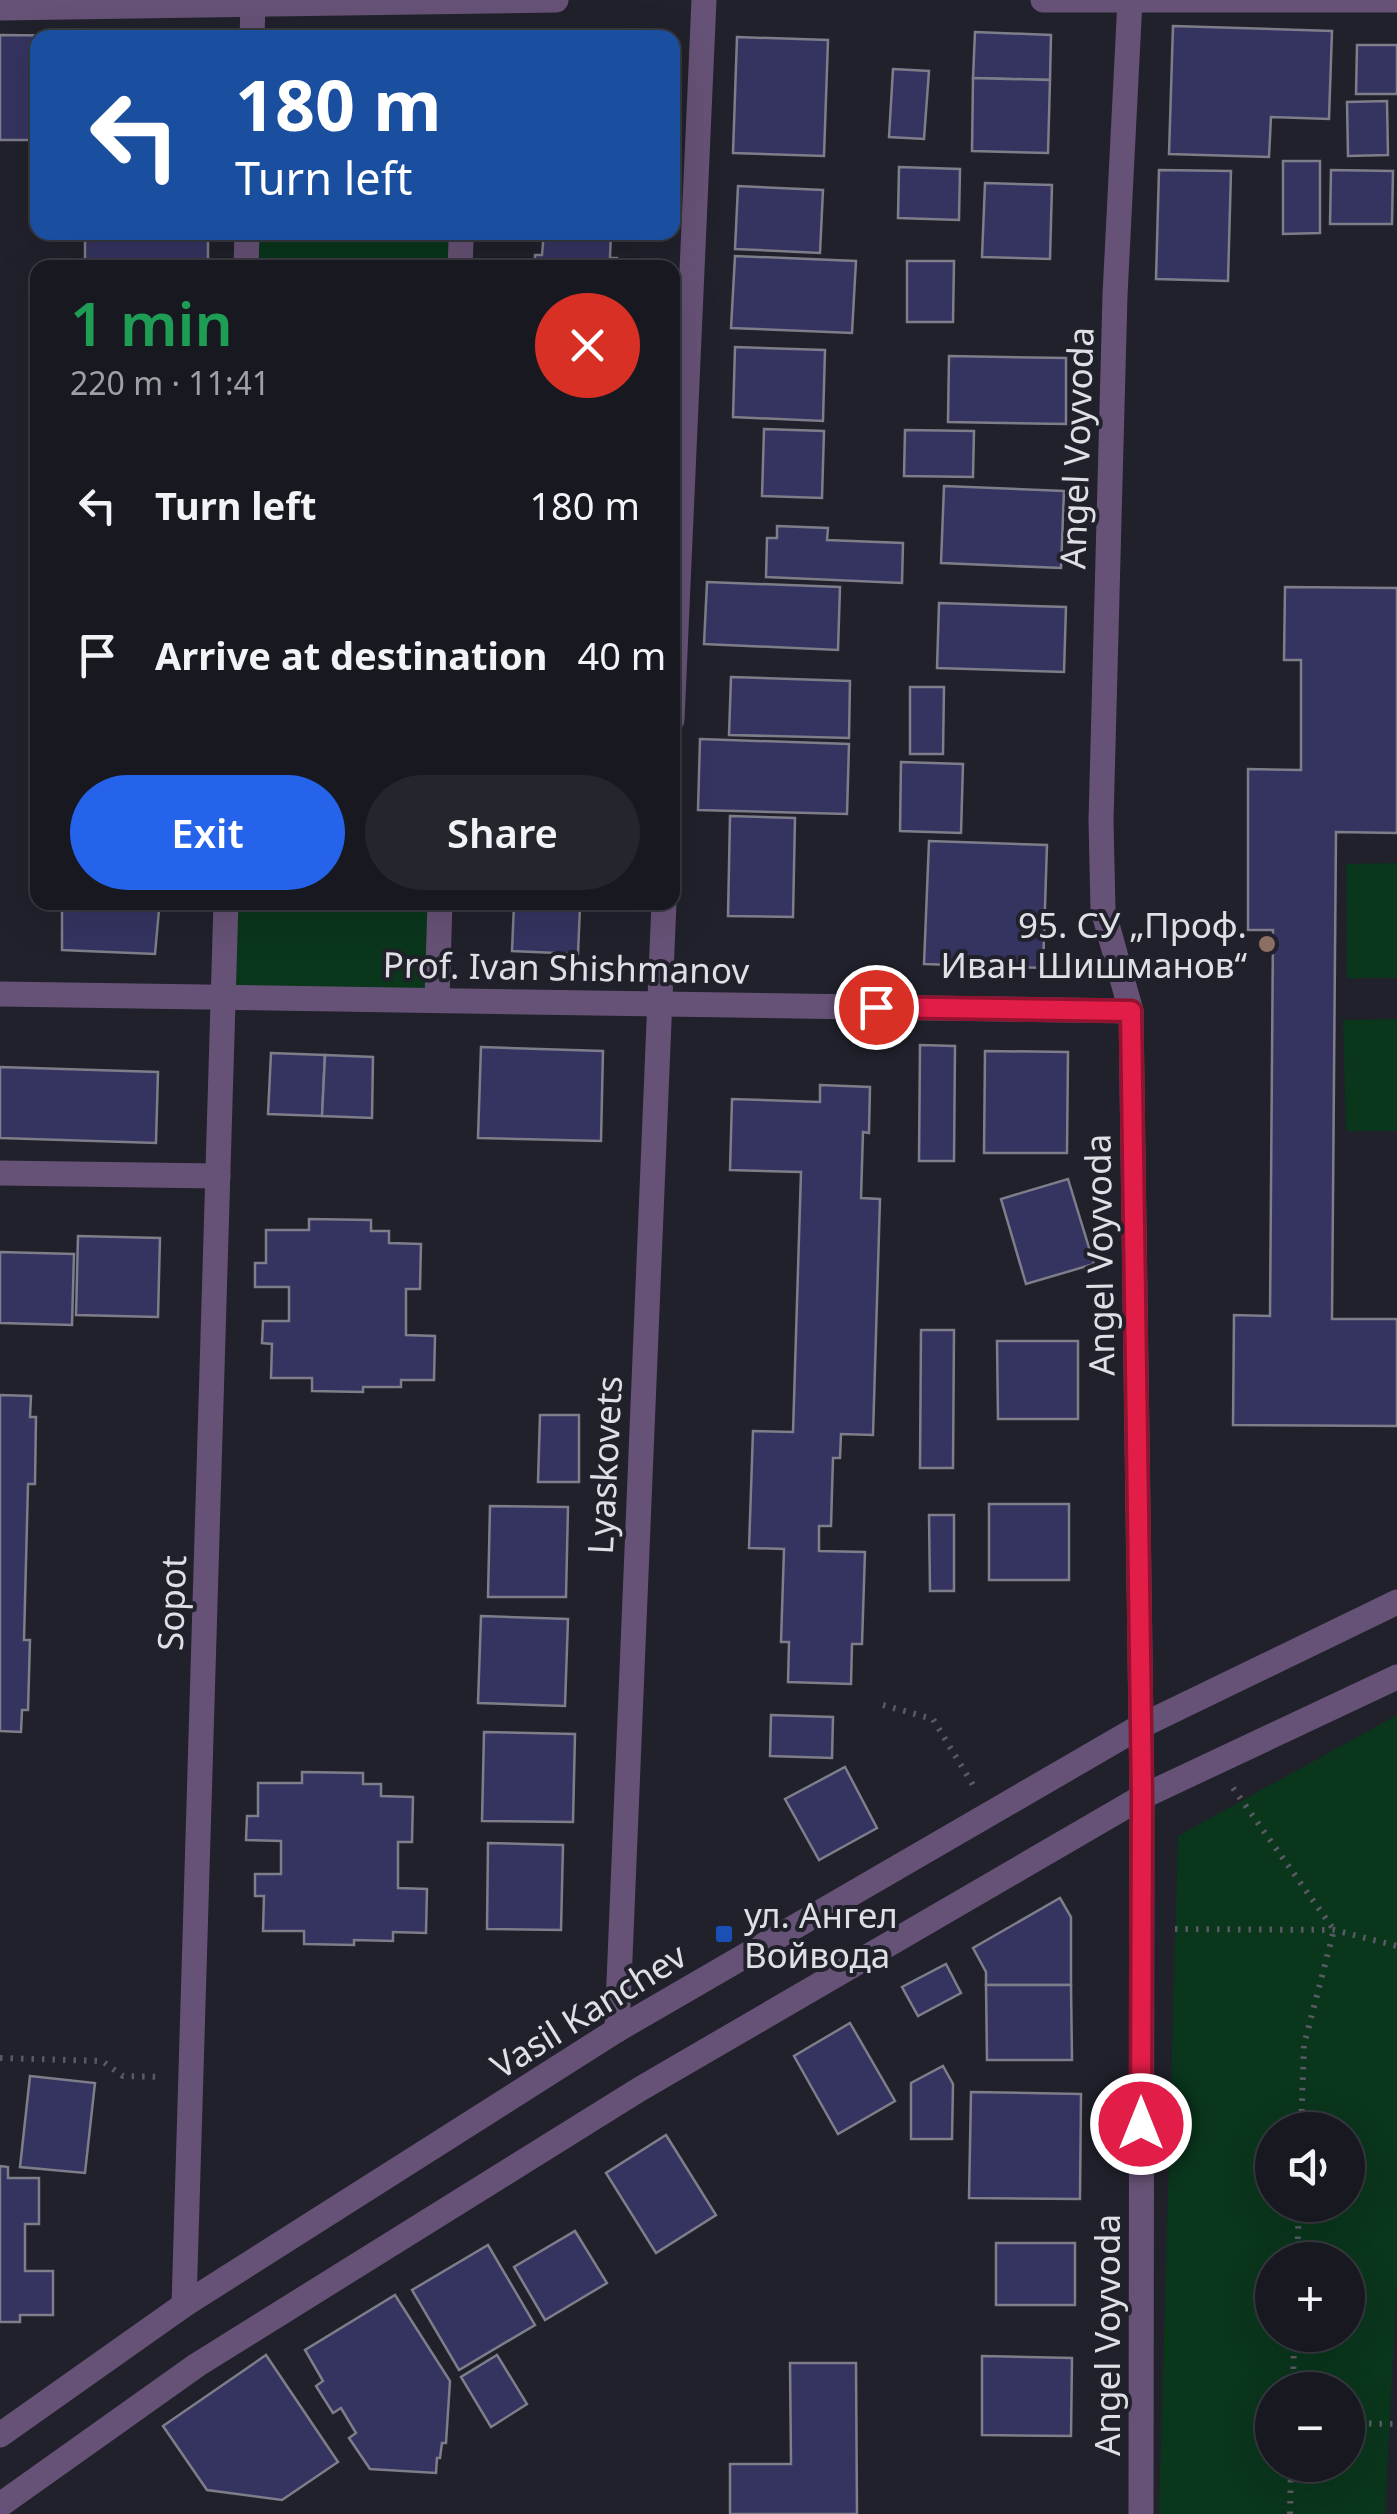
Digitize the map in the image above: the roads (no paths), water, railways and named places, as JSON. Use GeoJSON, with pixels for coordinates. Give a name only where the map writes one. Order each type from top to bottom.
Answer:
{"type":"FeatureCollection","features":[{"type":"Feature","properties":{"kind":"street"},"geometry":{"type":"LineString","coordinates":[[0,8],[556,0]]}},
{"type":"Feature","properties":{"kind":"street"},"geometry":{"type":"LineString","coordinates":[[680,540],[704,0]]}},
{"type":"Feature","properties":{"kind":"street"},"geometry":{"type":"LineString","coordinates":[[1042,0],[1397,0]]}},
{"type":"Feature","properties":{"kind":"street","name":"Angel Voyvoda"},"geometry":{"type":"LineString","coordinates":[[1130,0],[1115,294],[1101,821],[1104,910],[1131,1011],[1142,1797],[1141,2514]]}},
{"type":"Feature","properties":{"kind":"street"},"geometry":{"type":"LineString","coordinates":[[252,30],[253,4]]}},
{"type":"Feature","properties":{"kind":"street","name":"Sopot"},"geometry":{"type":"LineString","coordinates":[[184,2306],[226,910]]}},
{"type":"Feature","properties":{"kind":"street"},"geometry":{"type":"LineString","coordinates":[[437,1000],[440,910]]}},
{"type":"Feature","properties":{"kind":"street","name":"Lyaskovets"},"geometry":{"type":"LineString","coordinates":[[617,2030],[664,910]]}},
{"type":"Feature","properties":{"kind":"street","name":"Prof. Ivan Shishmanov"},"geometry":{"type":"LineString","coordinates":[[0,994],[1131,1011]]}},
{"type":"Feature","properties":{"kind":"street"},"geometry":{"type":"LineString","coordinates":[[0,1173],[218,1176]]}},
{"type":"Feature","properties":{"kind":"street","name":"Vasil Kanchev"},"geometry":{"type":"LineString","coordinates":[[0,2435],[184,2306],[617,2030],[1140,1726],[1397,1602]]}},
{"type":"Feature","properties":{"kind":"street"},"geometry":{"type":"LineString","coordinates":[[0,2505],[197,2365],[607,2110],[1142,1797],[1397,1677]]}},
{"type":"Feature","properties":{"kind":"place","name":"95. СУ „Проф. Иван Шишманов“"},"geometry":{"type":"Point","coordinates":[1267,944]}},
{"type":"Feature","properties":{"kind":"place","name":"ул. Ангел Войвода"},"geometry":{"type":"Point","coordinates":[724,1934]}}]}
